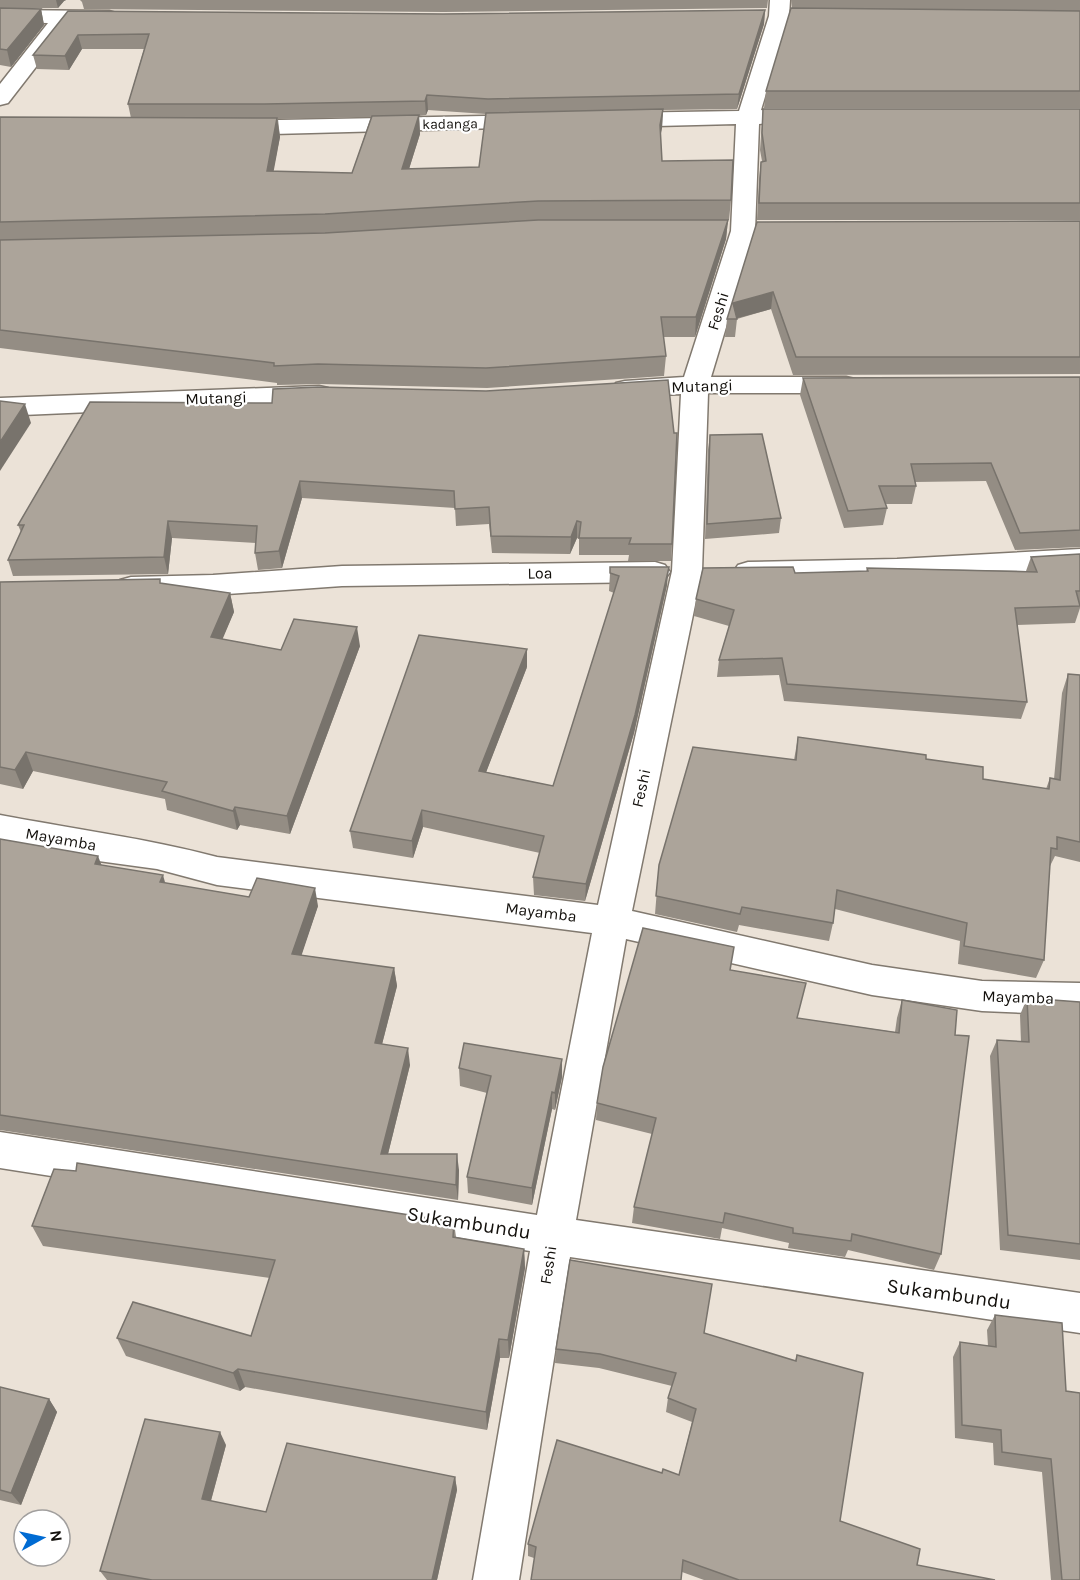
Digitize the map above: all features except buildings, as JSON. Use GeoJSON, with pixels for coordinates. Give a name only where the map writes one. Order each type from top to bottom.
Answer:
{"type":"FeatureCollection","features":[{"type":"Feature","properties":{"kind":"street"},"geometry":{"type":"LineString","coordinates":[[0,98],[79,0]]}},
{"type":"Feature","properties":{"kind":"street","name":"Feshi"},"geometry":{"type":"LineString","coordinates":[[496,1580],[553,1236],[612,921],[706,572],[695,385],[743,231],[748,117],[779,12]]}},
{"type":"Feature","properties":{"kind":"street"},"geometry":{"type":"LineString","coordinates":[[0,16],[126,17]]}},
{"type":"Feature","properties":{"kind":"street"},"geometry":{"type":"LineString","coordinates":[[594,121],[796,117]]}},
{"type":"Feature","properties":{"kind":"street","name":"kadanga"},"geometry":{"type":"LineString","coordinates":[[208,129],[546,122]]}},
{"type":"Feature","properties":{"kind":"street","name":"Mutangi"},"geometry":{"type":"LineString","coordinates":[[603,391],[695,385],[870,384]]}},
{"type":"Feature","properties":{"kind":"street","name":"Mutangi"},"geometry":{"type":"LineString","coordinates":[[0,407],[342,395]]}},
{"type":"Feature","properties":{"kind":"street","name":"Loa"},"geometry":{"type":"LineString","coordinates":[[100,588],[213,585],[342,576],[897,568],[1080,559]]}},
{"type":"Feature","properties":{"kind":"street","name":"Mayamba"},"geometry":{"type":"LineString","coordinates":[[0,828],[91,846],[157,855],[217,871],[612,921],[872,980],[982,996],[1080,999]]}},
{"type":"Feature","properties":{"kind":"street","name":"Sukambundu"},"geometry":{"type":"LineString","coordinates":[[0,1150],[553,1236],[1080,1314]]}}]}
